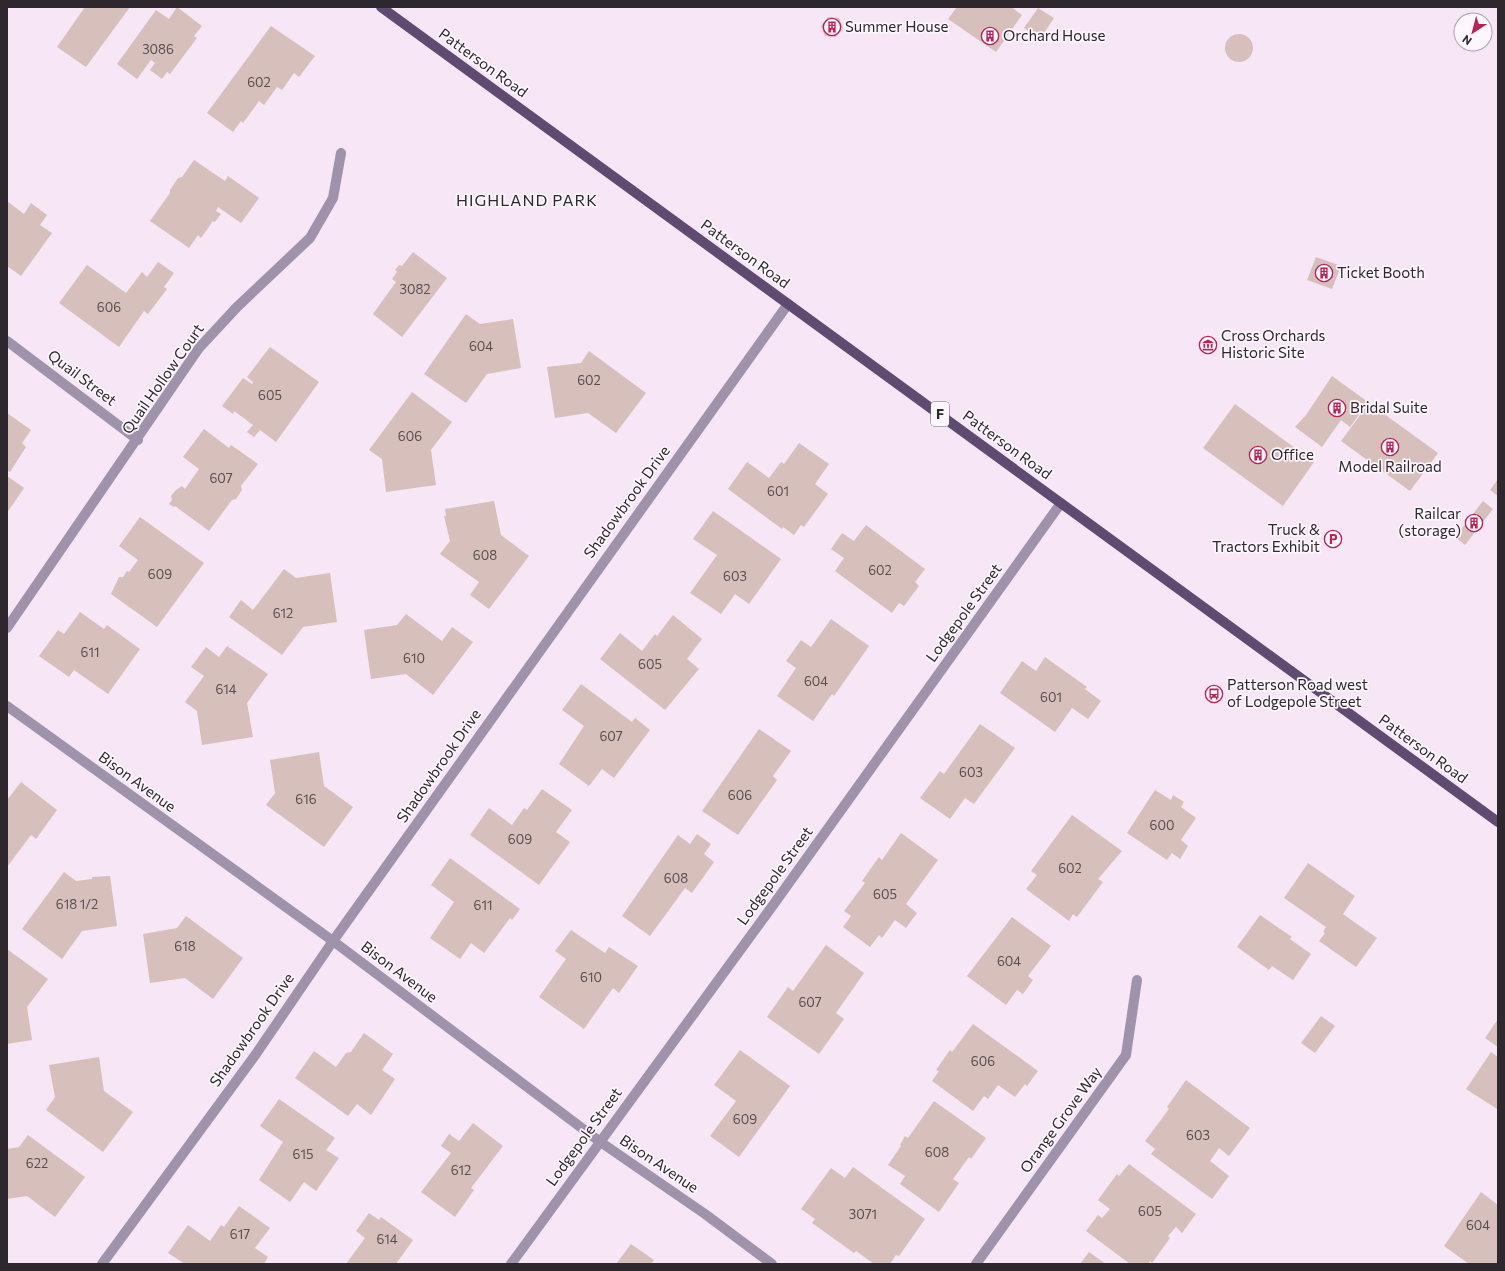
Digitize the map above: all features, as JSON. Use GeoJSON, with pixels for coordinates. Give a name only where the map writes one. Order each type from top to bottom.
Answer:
{"type":"FeatureCollection","features":[{"type":"Feature","properties":{"kind":"main road","name":"Patterson Road"},"geometry":{"type":"LineString","coordinates":[[381,7],[1498,822]]}},
{"type":"Feature","properties":{"kind":"street","name":"Quail Hollow Court"},"geometry":{"type":"LineString","coordinates":[[7,628],[138,440],[199,348],[237,307],[310,238],[333,198],[341,153]]}},
{"type":"Feature","properties":{"kind":"street","name":"Shadowbrook Drive"},"geometry":{"type":"LineString","coordinates":[[102,1264],[256,1054],[333,941],[788,304]]}},
{"type":"Feature","properties":{"kind":"street","name":"Quail Street"},"geometry":{"type":"LineString","coordinates":[[7,341],[138,440]]}},
{"type":"Feature","properties":{"kind":"street","name":"Lodgepole Street"},"geometry":{"type":"LineString","coordinates":[[511,1264],[599,1141],[771,908],[1061,503]]}},
{"type":"Feature","properties":{"kind":"street","name":"Bison Avenue"},"geometry":{"type":"LineString","coordinates":[[7,706],[165,822],[333,941],[599,1141],[705,1214],[772,1264]]}},
{"type":"Feature","properties":{"kind":"street","name":"Orange Grove Way"},"geometry":{"type":"LineString","coordinates":[[976,1264],[1126,1055],[1137,980]]}},
{"type":"Feature","properties":{"kind":"building"},"geometry":{"type":"Polygon","coordinates":[[[85,7],[130,7],[86,67],[57,47],[85,7]]]}},
{"type":"Feature","properties":{"kind":"building"},"geometry":{"type":"Polygon","coordinates":[[[177,7],[202,26],[194,36],[197,38],[170,74],[167,72],[162,79],[150,70],[155,63],[151,60],[137,79],[117,64],[156,10],[169,19],[177,7]]]}},
{"type":"Feature","properties":{"kind":"building","name":"Orchard House"},"geometry":{"type":"Polygon","coordinates":[[[957,7],[1011,7],[1022,15],[996,52],[948,19],[957,7]]]}},
{"type":"Feature","properties":{"kind":"building"},"geometry":{"type":"Polygon","coordinates":[[[1038,8],[1054,18],[1040,39],[1024,28],[1038,8]]]}},
{"type":"Feature","properties":{"kind":"building","name":"Summer House"},"geometry":{"type":"Polygon","coordinates":[[[828,17],[839,18],[843,28],[836,37],[825,36],[821,26],[828,17]]]}},
{"type":"Feature","properties":{"kind":"building"},"geometry":{"type":"Polygon","coordinates":[[[271,26],[315,56],[299,77],[294,73],[282,90],[277,87],[264,105],[259,101],[243,123],[241,121],[233,132],[207,113],[271,26]]]}},
{"type":"Feature","properties":{"kind":"building"},"geometry":{"type":"Polygon","coordinates":[[[1239,34],[1249,38],[1253,48],[1249,58],[1239,62],[1229,58],[1225,48],[1229,38],[1239,34]]]}},
{"type":"Feature","properties":{"kind":"building"},"geometry":{"type":"Polygon","coordinates":[[[194,160],[225,181],[228,176],[259,198],[241,223],[218,207],[216,211],[221,214],[215,222],[213,221],[201,238],[198,235],[189,248],[150,221],[170,193],[170,190],[178,178],[182,177],[194,160]]]}},
{"type":"Feature","properties":{"kind":"building"},"geometry":{"type":"Polygon","coordinates":[[[7,201],[24,214],[31,203],[47,215],[40,225],[52,233],[21,276],[7,266],[7,201]]]}},
{"type":"Feature","properties":{"kind":"building"},"geometry":{"type":"Polygon","coordinates":[[[413,252],[447,278],[402,337],[373,314],[396,282],[392,279],[397,272],[395,270],[399,265],[402,266],[413,252]]]}},
{"type":"Feature","properties":{"kind":"building","name":"Ticket Booth"},"geometry":{"type":"Polygon","coordinates":[[[1316,257],[1341,266],[1332,289],[1307,280],[1316,257]]]}},
{"type":"Feature","properties":{"kind":"building"},"geometry":{"type":"Polygon","coordinates":[[[158,262],[174,273],[164,287],[167,289],[148,314],[144,311],[119,347],[59,303],[87,265],[126,293],[142,272],[147,277],[158,262]]]}},
{"type":"Feature","properties":{"kind":"building"},"geometry":{"type":"Polygon","coordinates":[[[466,314],[480,324],[513,319],[521,368],[487,374],[466,403],[424,374],[466,314]]]}},
{"type":"Feature","properties":{"kind":"building"},"geometry":{"type":"Polygon","coordinates":[[[270,347],[319,382],[276,442],[260,430],[254,437],[247,432],[253,425],[234,411],[233,414],[222,406],[243,378],[252,384],[253,382],[247,377],[270,347]]]}},
{"type":"Feature","properties":{"kind":"building"},"geometry":{"type":"Polygon","coordinates":[[[589,351],[646,393],[616,433],[588,413],[555,418],[547,367],[581,363],[589,351]]]}},
{"type":"Feature","properties":{"kind":"building","name":"Bridal Suite"},"geometry":{"type":"Polygon","coordinates":[[[1332,376],[1368,402],[1350,427],[1341,420],[1322,447],[1295,427],[1306,415],[1332,376]]]}},
{"type":"Feature","properties":{"kind":"building"},"geometry":{"type":"Polygon","coordinates":[[[412,392],[452,422],[431,450],[436,485],[386,492],[382,459],[369,450],[412,392]]]}},
{"type":"Feature","properties":{"kind":"building","name":"Model Railroad"},"geometry":{"type":"Polygon","coordinates":[[[1369,403],[1438,453],[1410,491],[1341,441],[1369,403]]]}},
{"type":"Feature","properties":{"kind":"building","name":"Office"},"geometry":{"type":"Polygon","coordinates":[[[1235,404],[1314,462],[1283,506],[1203,448],[1235,404]]]}},
{"type":"Feature","properties":{"kind":"building"},"geometry":{"type":"Polygon","coordinates":[[[7,413],[31,430],[22,443],[26,447],[10,472],[7,470],[7,413]]]}},
{"type":"Feature","properties":{"kind":"building"},"geometry":{"type":"Polygon","coordinates":[[[204,429],[229,448],[231,445],[258,464],[241,486],[242,490],[236,499],[232,500],[209,531],[175,506],[174,507],[169,504],[172,500],[171,496],[176,490],[182,486],[185,489],[199,469],[183,457],[204,429]]]}},
{"type":"Feature","properties":{"kind":"building"},"geometry":{"type":"Polygon","coordinates":[[[799,443],[829,464],[815,484],[828,494],[804,527],[801,525],[794,535],[783,527],[782,529],[728,489],[747,462],[769,478],[781,462],[784,464],[799,443]]]}},
{"type":"Feature","properties":{"kind":"building"},"geometry":{"type":"Polygon","coordinates":[[[7,476],[24,488],[7,513],[7,476]]]}},
{"type":"Feature","properties":{"kind":"building","name":"Railcar (storage)"},"geometry":{"type":"Polygon","coordinates":[[[1498,479],[1498,496],[1490,490],[1498,479]]]}},
{"type":"Feature","properties":{"kind":"building"},"geometry":{"type":"Polygon","coordinates":[[[494,501],[501,535],[529,556],[489,609],[470,595],[479,582],[440,554],[450,541],[444,516],[446,516],[445,509],[494,501]]]}},
{"type":"Feature","properties":{"kind":"building","name":"Railcar (storage)"},"geometry":{"type":"Polygon","coordinates":[[[1483,501],[1493,509],[1465,545],[1455,537],[1483,501]]]}},
{"type":"Feature","properties":{"kind":"building"},"geometry":{"type":"Polygon","coordinates":[[[713,511],[781,559],[749,604],[735,594],[721,614],[690,593],[717,555],[693,539],[713,511]]]}},
{"type":"Feature","properties":{"kind":"building"},"geometry":{"type":"Polygon","coordinates":[[[140,517],[204,563],[157,627],[111,594],[119,577],[123,577],[127,571],[129,572],[138,560],[119,546],[140,517]]]}},
{"type":"Feature","properties":{"kind":"building"},"geometry":{"type":"Polygon","coordinates":[[[866,525],[925,569],[915,582],[919,586],[904,606],[899,603],[892,613],[835,571],[844,558],[831,549],[842,533],[854,541],[866,525]]]}},
{"type":"Feature","properties":{"kind":"building"},"geometry":{"type":"Polygon","coordinates":[[[284,569],[296,578],[330,573],[337,622],[303,627],[282,655],[229,617],[241,600],[253,610],[284,569]]]}},
{"type":"Feature","properties":{"kind":"building"},"geometry":{"type":"Polygon","coordinates":[[[80,612],[104,629],[107,625],[140,649],[108,694],[74,670],[69,677],[39,656],[58,630],[64,634],[80,612]]]}},
{"type":"Feature","properties":{"kind":"building"},"geometry":{"type":"Polygon","coordinates":[[[406,614],[442,641],[452,627],[473,642],[433,695],[406,674],[371,679],[364,630],[397,625],[406,614]]]}},
{"type":"Feature","properties":{"kind":"building"},"geometry":{"type":"Polygon","coordinates":[[[673,615],[702,639],[687,659],[699,669],[665,710],[600,659],[620,633],[642,651],[655,634],[657,636],[673,615]]]}},
{"type":"Feature","properties":{"kind":"building"},"geometry":{"type":"Polygon","coordinates":[[[831,619],[869,646],[834,696],[832,694],[813,721],[777,696],[796,668],[786,661],[801,640],[811,647],[831,619]]]}},
{"type":"Feature","properties":{"kind":"building"},"geometry":{"type":"Polygon","coordinates":[[[227,646],[268,674],[247,703],[253,737],[202,745],[197,711],[185,702],[204,676],[191,667],[206,647],[219,657],[227,646]]]}},
{"type":"Feature","properties":{"kind":"building"},"geometry":{"type":"Polygon","coordinates":[[[1045,657],[1087,687],[1085,689],[1101,701],[1088,719],[1072,708],[1055,732],[1000,693],[1022,661],[1036,671],[1045,657]]]}},
{"type":"Feature","properties":{"kind":"building"},"geometry":{"type":"Polygon","coordinates":[[[581,684],[632,722],[635,718],[650,730],[614,778],[602,769],[589,786],[559,764],[584,726],[562,710],[581,684]]]}},
{"type":"Feature","properties":{"kind":"building"},"geometry":{"type":"Polygon","coordinates":[[[980,724],[1015,748],[974,804],[965,798],[950,819],[920,798],[940,771],[944,774],[980,724]]]}},
{"type":"Feature","properties":{"kind":"building"},"geometry":{"type":"Polygon","coordinates":[[[759,729],[791,751],[773,776],[777,780],[738,835],[702,811],[759,729]]]}},
{"type":"Feature","properties":{"kind":"building"},"geometry":{"type":"Polygon","coordinates":[[[319,752],[324,786],[353,807],[324,847],[266,805],[275,793],[270,760],[319,752]]]}},
{"type":"Feature","properties":{"kind":"building"},"geometry":{"type":"Polygon","coordinates":[[[21,782],[57,810],[36,839],[31,835],[7,867],[7,800],[21,782]]]}},
{"type":"Feature","properties":{"kind":"building"},"geometry":{"type":"Polygon","coordinates":[[[542,789],[572,810],[556,832],[570,842],[539,885],[470,835],[489,808],[512,825],[524,808],[527,810],[542,789]]]}},
{"type":"Feature","properties":{"kind":"building"},"geometry":{"type":"Polygon","coordinates":[[[1155,790],[1171,800],[1173,795],[1184,802],[1181,807],[1196,818],[1181,840],[1188,846],[1180,859],[1172,853],[1167,860],[1127,833],[1155,790]]]}},
{"type":"Feature","properties":{"kind":"building"},"geometry":{"type":"Polygon","coordinates":[[[1072,815],[1122,851],[1098,879],[1103,882],[1077,917],[1073,914],[1069,921],[1026,889],[1037,875],[1031,871],[1072,815]]]}},
{"type":"Feature","properties":{"kind":"building"},"geometry":{"type":"Polygon","coordinates":[[[901,833],[938,860],[906,904],[917,913],[906,928],[895,920],[882,938],[879,935],[870,947],[843,927],[851,916],[844,911],[865,883],[862,881],[879,857],[882,860],[901,833]]]}},
{"type":"Feature","properties":{"kind":"building"},"geometry":{"type":"Polygon","coordinates":[[[697,834],[711,844],[704,854],[714,862],[692,893],[685,888],[650,936],[622,916],[678,835],[690,844],[697,834]]]}},
{"type":"Feature","properties":{"kind":"building"},"geometry":{"type":"Polygon","coordinates":[[[450,858],[520,909],[512,920],[510,918],[484,953],[471,943],[460,959],[430,938],[454,902],[431,885],[450,858]]]}},
{"type":"Feature","properties":{"kind":"building"},"geometry":{"type":"Polygon","coordinates":[[[1308,863],[1355,896],[1343,914],[1377,938],[1356,967],[1319,941],[1325,933],[1323,932],[1326,927],[1284,898],[1308,863]]]}},
{"type":"Feature","properties":{"kind":"building"},"geometry":{"type":"Polygon","coordinates":[[[64,872],[76,881],[92,879],[92,877],[110,876],[117,926],[82,931],[62,959],[22,929],[64,872]]]}},
{"type":"Feature","properties":{"kind":"building"},"geometry":{"type":"Polygon","coordinates":[[[1260,915],[1292,937],[1290,939],[1311,954],[1293,980],[1272,966],[1269,970],[1237,947],[1260,915]]]}},
{"type":"Feature","properties":{"kind":"building"},"geometry":{"type":"Polygon","coordinates":[[[186,916],[243,958],[213,999],[185,978],[150,983],[143,934],[177,928],[186,916]]]}},
{"type":"Feature","properties":{"kind":"building"},"geometry":{"type":"Polygon","coordinates":[[[1012,917],[1051,946],[1028,976],[1033,980],[1023,994],[1017,990],[1006,1005],[967,976],[1012,917]]]}},
{"type":"Feature","properties":{"kind":"building"},"geometry":{"type":"Polygon","coordinates":[[[571,930],[605,953],[609,947],[638,966],[619,993],[613,988],[584,1029],[539,997],[566,959],[555,951],[571,930]]]}},
{"type":"Feature","properties":{"kind":"building"},"geometry":{"type":"Polygon","coordinates":[[[826,945],[864,973],[836,1013],[844,1019],[819,1054],[767,1017],[788,987],[793,991],[826,945]]]}},
{"type":"Feature","properties":{"kind":"building"},"geometry":{"type":"Polygon","coordinates":[[[7,949],[48,979],[27,1007],[32,1040],[7,1044],[7,949]]]}},
{"type":"Feature","properties":{"kind":"building"},"geometry":{"type":"Polygon","coordinates":[[[1321,1016],[1335,1026],[1315,1053],[1301,1043],[1321,1016]]]}},
{"type":"Feature","properties":{"kind":"building"},"geometry":{"type":"Polygon","coordinates":[[[1498,1019],[1498,1047],[1485,1038],[1498,1019]]]}},
{"type":"Feature","properties":{"kind":"building"},"geometry":{"type":"Polygon","coordinates":[[[973,1024],[1038,1071],[1027,1086],[1025,1084],[1015,1097],[998,1085],[988,1099],[984,1096],[973,1111],[932,1081],[939,1071],[936,1070],[950,1050],[952,1052],[973,1024]]]}},
{"type":"Feature","properties":{"kind":"building"},"geometry":{"type":"Polygon","coordinates":[[[364,1033],[393,1054],[382,1070],[395,1079],[371,1115],[357,1104],[348,1116],[295,1078],[314,1051],[336,1067],[346,1053],[351,1052],[364,1033]]]}},
{"type":"Feature","properties":{"kind":"building"},"geometry":{"type":"Polygon","coordinates":[[[740,1050],[790,1086],[739,1157],[710,1136],[736,1101],[714,1085],[740,1050]]]}},
{"type":"Feature","properties":{"kind":"building"},"geometry":{"type":"Polygon","coordinates":[[[1491,1052],[1498,1057],[1497,1109],[1466,1089],[1491,1052]]]}},
{"type":"Feature","properties":{"kind":"building"},"geometry":{"type":"Polygon","coordinates":[[[99,1057],[104,1091],[133,1112],[103,1152],[46,1110],[55,1097],[49,1065],[99,1057]]]}},
{"type":"Feature","properties":{"kind":"building"},"geometry":{"type":"Polygon","coordinates":[[[1186,1080],[1250,1128],[1229,1156],[1219,1148],[1210,1161],[1229,1176],[1212,1199],[1151,1154],[1155,1149],[1145,1141],[1169,1109],[1167,1107],[1186,1080]]]}},
{"type":"Feature","properties":{"kind":"building"},"geometry":{"type":"Polygon","coordinates":[[[279,1099],[335,1138],[326,1150],[339,1158],[316,1191],[304,1182],[290,1202],[259,1180],[283,1142],[260,1126],[279,1099]]]}},
{"type":"Feature","properties":{"kind":"building"},"geometry":{"type":"Polygon","coordinates":[[[934,1101],[986,1138],[971,1159],[969,1157],[953,1179],[959,1183],[939,1212],[900,1184],[905,1176],[888,1165],[901,1146],[900,1145],[905,1136],[908,1138],[934,1101]]]}},
{"type":"Feature","properties":{"kind":"building"},"geometry":{"type":"Polygon","coordinates":[[[473,1123],[503,1146],[471,1188],[474,1190],[455,1217],[421,1192],[451,1153],[441,1146],[449,1134],[459,1141],[473,1123]]]}},
{"type":"Feature","properties":{"kind":"building"},"geometry":{"type":"Polygon","coordinates":[[[28,1135],[85,1177],[55,1217],[27,1196],[7,1199],[7,1149],[19,1147],[28,1135]]]}},
{"type":"Feature","properties":{"kind":"building"},"geometry":{"type":"Polygon","coordinates":[[[1129,1164],[1196,1214],[1182,1233],[1176,1227],[1168,1236],[1170,1238],[1152,1263],[1150,1261],[1148,1264],[1130,1264],[1086,1231],[1098,1215],[1102,1218],[1110,1209],[1098,1200],[1117,1174],[1119,1176],[1129,1164]]]}},
{"type":"Feature","properties":{"kind":"building"},"geometry":{"type":"Polygon","coordinates":[[[853,1167],[925,1219],[899,1256],[896,1255],[890,1264],[874,1264],[856,1251],[854,1253],[812,1223],[815,1219],[801,1209],[831,1168],[845,1178],[853,1167]]]}},
{"type":"Feature","properties":{"kind":"building"},"geometry":{"type":"Polygon","coordinates":[[[1481,1192],[1498,1205],[1498,1264],[1469,1264],[1444,1246],[1481,1192]]]}},
{"type":"Feature","properties":{"kind":"building"},"geometry":{"type":"Polygon","coordinates":[[[239,1206],[270,1228],[255,1248],[268,1257],[264,1264],[185,1264],[168,1253],[188,1225],[210,1241],[221,1225],[224,1227],[239,1206]]]}},
{"type":"Feature","properties":{"kind":"building"},"geometry":{"type":"Polygon","coordinates":[[[369,1213],[379,1220],[381,1217],[413,1240],[396,1264],[346,1264],[365,1238],[356,1231],[369,1213]]]}},
{"type":"Feature","properties":{"kind":"building"},"geometry":{"type":"Polygon","coordinates":[[[631,1244],[654,1260],[651,1264],[616,1264],[631,1244]]]}},
{"type":"Feature","properties":{"kind":"building"},"geometry":{"type":"Polygon","coordinates":[[[1089,1252],[1106,1264],[1080,1264],[1089,1252]]]}},
{"type":"Feature","properties":{"kind":"place","name":"Summer House"},"geometry":{"type":"Point","coordinates":[832,27]}},
{"type":"Feature","properties":{"kind":"place","name":"Orchard House"},"geometry":{"type":"Point","coordinates":[990,36]}},
{"type":"Feature","properties":{"kind":"place","name":"Ticket Booth"},"geometry":{"type":"Point","coordinates":[1324,273]}},
{"type":"Feature","properties":{"kind":"place","name":"Cross Orchards Historic Site"},"geometry":{"type":"Point","coordinates":[1208,345]}},
{"type":"Feature","properties":{"kind":"place","name":"Bridal Suite"},"geometry":{"type":"Point","coordinates":[1337,408]}},
{"type":"Feature","properties":{"kind":"place","name":"Model Railroad"},"geometry":{"type":"Point","coordinates":[1390,447]}},
{"type":"Feature","properties":{"kind":"place","name":"Office"},"geometry":{"type":"Point","coordinates":[1258,455]}},
{"type":"Feature","properties":{"kind":"place","name":"Railcar (storage)"},"geometry":{"type":"Point","coordinates":[1474,523]}},
{"type":"Feature","properties":{"kind":"place","name":"Truck & Tractors Exhibit"},"geometry":{"type":"Point","coordinates":[1333,539]}},
{"type":"Feature","properties":{"kind":"place","name":"Patterson Road west of Lodgepole Street"},"geometry":{"type":"Point","coordinates":[1214,694]}},
{"type":"Feature","properties":{"kind":"district","name":"HIGHLAND PARK"},"geometry":{"type":"Point","coordinates":[527,200]}}]}
